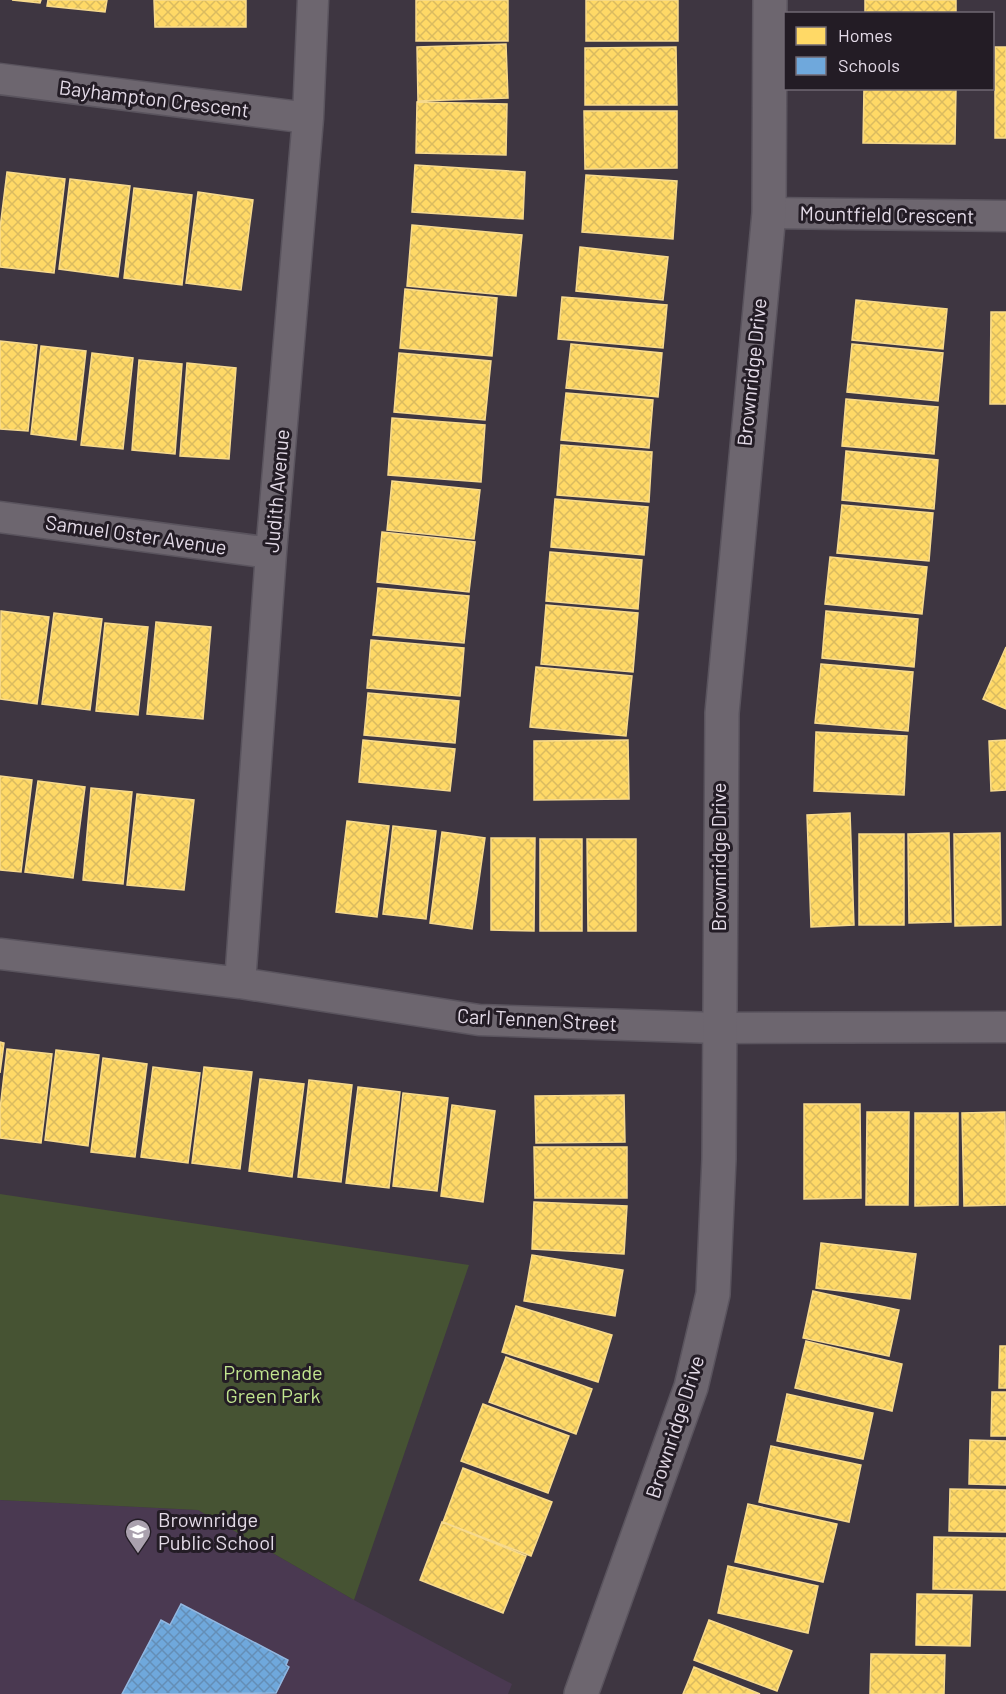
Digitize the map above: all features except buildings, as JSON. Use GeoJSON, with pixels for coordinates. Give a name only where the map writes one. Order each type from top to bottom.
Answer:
{"type":"FeatureCollection","features":[{"type":"Feature","properties":{"kind":"street","name":"Judith Avenue"},"geometry":{"type":"LineString","coordinates":[[240,983],[271,553],[308,118],[313,0]]}},
{"type":"Feature","properties":{"kind":"street","name":"Brownridge Drive"},"geometry":{"type":"LineString","coordinates":[[581,1694],[691,1387],[713,1294],[719,1159],[718,1028],[722,713],[769,213],[770,0]]}},
{"type":"Feature","properties":{"kind":"street","name":"Bayhampton Crescent"},"geometry":{"type":"LineString","coordinates":[[0,80],[308,118]]}},
{"type":"Feature","properties":{"kind":"street","name":"Mountfield Crescent"},"geometry":{"type":"LineString","coordinates":[[769,213],[1006,216]]}},
{"type":"Feature","properties":{"kind":"street","name":"Samuel Oster Avenue"},"geometry":{"type":"LineString","coordinates":[[0,517],[271,553]]}},
{"type":"Feature","properties":{"kind":"street","name":"Carl Tennen Street"},"geometry":{"type":"LineString","coordinates":[[0,954],[240,983],[479,1020],[718,1028],[1006,1027]]}},
{"type":"Feature","properties":{"kind":"shaded area","name":"Brownridge Public School"},"geometry":{"type":"Polygon","coordinates":[[[0,1500],[198,1510],[354,1600],[512,1684],[508,1694],[0,1694],[0,1500]]]}},
{"type":"Feature","properties":{"kind":"green space","name":"Promenade Green Park"},"geometry":{"type":"Polygon","coordinates":[[[0,1194],[469,1265],[354,1600],[198,1510],[0,1500],[0,1194]]]}},
{"type":"Feature","properties":{"kind":"place","name":"Brownridge Public School"},"geometry":{"type":"Point","coordinates":[138,1555]}}]}
